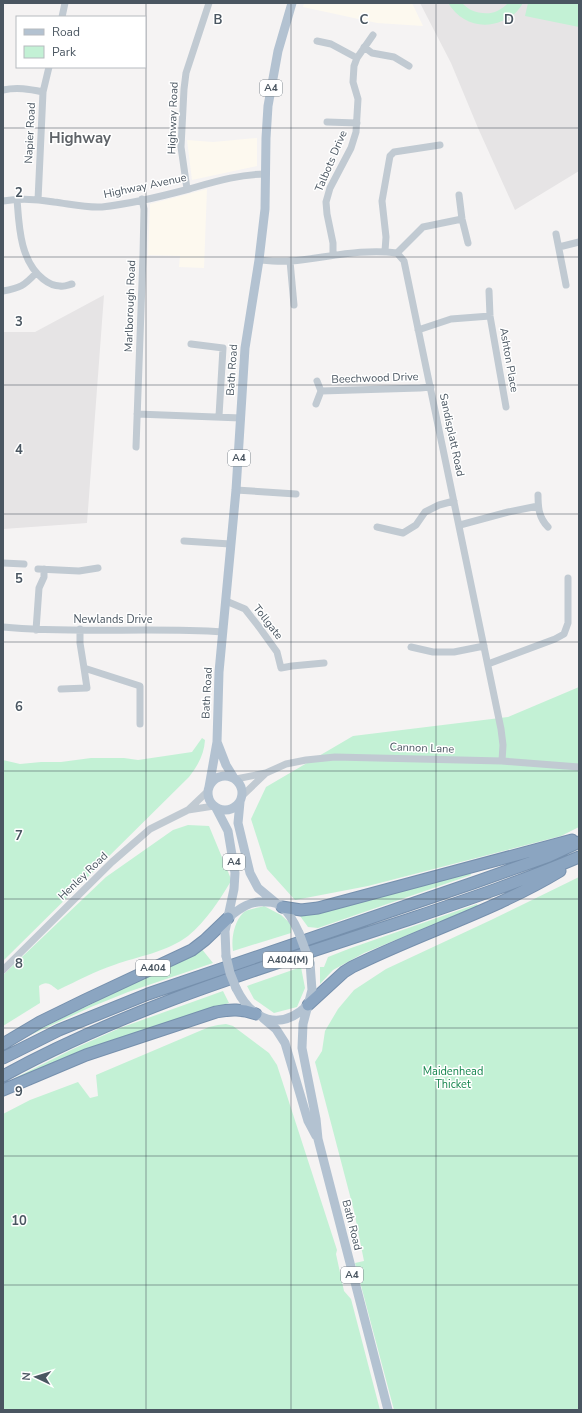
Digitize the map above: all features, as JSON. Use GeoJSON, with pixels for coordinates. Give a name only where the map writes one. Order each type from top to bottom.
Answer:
{"type":"FeatureCollection","features":[{"type":"Feature","properties":{"kind":"highway"},"geometry":{"type":"LineString","coordinates":[[279,905],[301,910],[318,908],[579,838]]}},
{"type":"Feature","properties":{"kind":"highway","name":"A404(M)"},"geometry":{"type":"LineString","coordinates":[[3,1058],[66,1027],[148,994],[487,878],[549,856],[579,842]]}},
{"type":"Feature","properties":{"kind":"highway","name":"A404(M)"},"geometry":{"type":"LineString","coordinates":[[3,1076],[76,1039],[141,1012],[244,975],[529,878],[579,857]]}},
{"type":"Feature","properties":{"kind":"highway"},"geometry":{"type":"LineString","coordinates":[[308,1005],[340,975],[352,967],[524,890],[579,860]]}},
{"type":"Feature","properties":{"kind":"highway","name":"A404"},"geometry":{"type":"LineString","coordinates":[[3,1044],[40,1022],[192,950],[228,918]]}},
{"type":"Feature","properties":{"kind":"highway"},"geometry":{"type":"LineString","coordinates":[[3,1090],[86,1055],[216,1012],[238,1009],[259,1016]]}},
{"type":"Feature","properties":{"kind":"main road","name":"Bath Road"},"geometry":{"type":"LineString","coordinates":[[208,789],[216,742],[219,672],[236,490],[245,348],[259,260],[265,209],[268,106],[278,51],[292,3]]}},
{"type":"Feature","properties":{"kind":"main road","name":"Bath Road"},"geometry":{"type":"LineString","coordinates":[[216,742],[226,765],[235,778]]}},
{"type":"Feature","properties":{"kind":"main road"},"geometry":{"type":"LineString","coordinates":[[227,775],[235,778],[242,787],[241,799],[231,809],[224,810],[215,807],[208,797],[208,789],[212,781],[217,777],[227,775]]}},
{"type":"Feature","properties":{"kind":"main road","name":"A4"},"geometry":{"type":"LineString","coordinates":[[241,799],[238,823],[250,873],[258,888],[279,905]]}},
{"type":"Feature","properties":{"kind":"main road","name":"A4"},"geometry":{"type":"LineString","coordinates":[[215,807],[228,831],[234,866],[235,884],[228,918]]}},
{"type":"Feature","properties":{"kind":"main road"},"geometry":{"type":"LineString","coordinates":[[264,901],[279,905],[290,916],[299,933],[310,963],[312,984],[308,1005],[298,1014],[288,1019],[275,1020],[259,1016],[243,1001],[230,973],[226,956],[225,936],[228,918],[252,902],[264,901]]}},
{"type":"Feature","properties":{"kind":"main road","name":"Bath Road"},"geometry":{"type":"LineString","coordinates":[[308,1005],[302,1034],[302,1048],[316,1119],[318,1139],[388,1410]]}},
{"type":"Feature","properties":{"kind":"main road","name":"Bath Road"},"geometry":{"type":"LineString","coordinates":[[259,1016],[276,1029],[285,1043],[308,1121],[318,1139]]}},
{"type":"Feature","properties":{"kind":"street"},"geometry":{"type":"LineString","coordinates":[[62,16],[65,3]]}},
{"type":"Feature","properties":{"kind":"street","name":"Highway Road"},"geometry":{"type":"LineString","coordinates":[[187,189],[181,147],[184,89],[186,73],[209,3]]}},
{"type":"Feature","properties":{"kind":"street","name":"Talbots Drive"},"geometry":{"type":"LineString","coordinates":[[333,255],[333,243],[326,202],[330,188],[351,148],[356,132],[358,99],[353,82],[354,66],[357,58],[373,35]]}},
{"type":"Feature","properties":{"kind":"street"},"geometry":{"type":"LineString","coordinates":[[317,41],[331,44],[357,58]]}},
{"type":"Feature","properties":{"kind":"street"},"geometry":{"type":"LineString","coordinates":[[364,47],[372,53],[394,57],[409,66]]}},
{"type":"Feature","properties":{"kind":"street","name":"Napier Road"},"geometry":{"type":"LineString","coordinates":[[38,200],[43,92],[49,68]]}},
{"type":"Feature","properties":{"kind":"street"},"geometry":{"type":"LineString","coordinates":[[3,90],[12,88],[43,92]]}},
{"type":"Feature","properties":{"kind":"street","name":"Talbots Drive"},"geometry":{"type":"LineString","coordinates":[[327,122],[357,123]]}},
{"type":"Feature","properties":{"kind":"street"},"geometry":{"type":"LineString","coordinates":[[385,251],[386,237],[382,201],[390,156],[394,152],[440,144]]}},
{"type":"Feature","properties":{"kind":"street","name":"Highway Avenue"},"geometry":{"type":"LineString","coordinates":[[3,201],[17,199],[38,200],[80,206],[102,207],[226,180],[257,174],[266,174]]}},
{"type":"Feature","properties":{"kind":"street"},"geometry":{"type":"LineString","coordinates":[[459,195],[462,219],[468,243]]}},
{"type":"Feature","properties":{"kind":"street"},"geometry":{"type":"LineString","coordinates":[[17,199],[24,250],[29,263],[36,273],[49,284],[60,286],[72,284]]}},
{"type":"Feature","properties":{"kind":"street","name":"Marlborough Road"},"geometry":{"type":"LineString","coordinates":[[136,447],[143,255],[144,208],[142,199]]}},
{"type":"Feature","properties":{"kind":"street"},"geometry":{"type":"LineString","coordinates":[[259,260],[290,261],[333,255],[385,251],[397,253],[423,227],[462,219]]}},
{"type":"Feature","properties":{"kind":"street"},"geometry":{"type":"LineString","coordinates":[[556,234],[566,285]]}},
{"type":"Feature","properties":{"kind":"street"},"geometry":{"type":"LineString","coordinates":[[559,247],[579,242]]}},
{"type":"Feature","properties":{"kind":"street","name":"Sandisplatt Road"},"geometry":{"type":"LineString","coordinates":[[397,253],[404,262],[460,525],[502,729],[502,761]]}},
{"type":"Feature","properties":{"kind":"street"},"geometry":{"type":"LineString","coordinates":[[290,261],[294,305]]}},
{"type":"Feature","properties":{"kind":"street"},"geometry":{"type":"LineString","coordinates":[[3,291],[17,288],[26,284],[36,273]]}},
{"type":"Feature","properties":{"kind":"street","name":"Ashton Place"},"geometry":{"type":"LineString","coordinates":[[489,291],[490,316],[506,407]]}},
{"type":"Feature","properties":{"kind":"street","name":"Ashton Place"},"geometry":{"type":"LineString","coordinates":[[418,330],[451,319],[490,316]]}},
{"type":"Feature","properties":{"kind":"street"},"geometry":{"type":"LineString","coordinates":[[191,344],[223,348],[219,416]]}},
{"type":"Feature","properties":{"kind":"street","name":"Beechwood Drive"},"geometry":{"type":"LineString","coordinates":[[316,404],[321,391],[317,381]]}},
{"type":"Feature","properties":{"kind":"street","name":"Beechwood Drive"},"geometry":{"type":"LineString","coordinates":[[321,391],[431,387]]}},
{"type":"Feature","properties":{"kind":"street"},"geometry":{"type":"LineString","coordinates":[[137,414],[241,418]]}},
{"type":"Feature","properties":{"kind":"street"},"geometry":{"type":"LineString","coordinates":[[236,490],[296,494]]}},
{"type":"Feature","properties":{"kind":"street"},"geometry":{"type":"LineString","coordinates":[[538,495],[538,506],[542,520],[548,527]]}},
{"type":"Feature","properties":{"kind":"street"},"geometry":{"type":"LineString","coordinates":[[377,528],[403,533],[416,525],[425,512],[439,505],[454,501]]}},
{"type":"Feature","properties":{"kind":"street"},"geometry":{"type":"LineString","coordinates":[[460,525],[508,512],[538,506]]}},
{"type":"Feature","properties":{"kind":"street"},"geometry":{"type":"LineString","coordinates":[[184,540],[230,544]]}},
{"type":"Feature","properties":{"kind":"street"},"geometry":{"type":"LineString","coordinates":[[3,563],[24,564]]}},
{"type":"Feature","properties":{"kind":"street"},"geometry":{"type":"LineString","coordinates":[[36,630],[38,588],[44,577],[41,569],[79,571],[98,568]]}},
{"type":"Feature","properties":{"kind":"street"},"geometry":{"type":"LineString","coordinates":[[488,664],[555,639],[564,634],[568,623],[568,578]]}},
{"type":"Feature","properties":{"kind":"street","name":"Tollgate"},"geometry":{"type":"LineString","coordinates":[[226,600],[245,610],[259,627],[277,652],[280,668],[324,663]]}},
{"type":"Feature","properties":{"kind":"street","name":"Newlands Drive"},"geometry":{"type":"LineString","coordinates":[[3,627],[36,630],[80,629],[223,632]]}},
{"type":"Feature","properties":{"kind":"street"},"geometry":{"type":"LineString","coordinates":[[61,689],[87,688],[80,643],[80,629]]}},
{"type":"Feature","properties":{"kind":"street"},"geometry":{"type":"LineString","coordinates":[[411,648],[433,652],[454,652],[484,646]]}},
{"type":"Feature","properties":{"kind":"street"},"geometry":{"type":"LineString","coordinates":[[84,668],[140,686],[140,724]]}},
{"type":"Feature","properties":{"kind":"street","name":"Cannon Lane"},"geometry":{"type":"LineString","coordinates":[[235,778],[266,773],[286,764],[335,757],[502,761],[579,767]]}},
{"type":"Feature","properties":{"kind":"street","name":"Cannon Lane"},"geometry":{"type":"LineString","coordinates":[[241,799],[266,773]]}},
{"type":"Feature","properties":{"kind":"street","name":"Henley Road"},"geometry":{"type":"LineString","coordinates":[[3,970],[112,862],[150,829],[188,810],[208,789]]}},
{"type":"Feature","properties":{"kind":"street","name":"Henley Road"},"geometry":{"type":"LineString","coordinates":[[188,810],[215,807]]}},
{"type":"Feature","properties":{"kind":"shaded area"},"geometry":{"type":"Polygon","coordinates":[[[304,3],[412,3],[423,26],[377,23],[303,7],[304,3]]]}},
{"type":"Feature","properties":{"kind":"shaded area"},"geometry":{"type":"Polygon","coordinates":[[[420,3],[579,3],[579,171],[515,210],[451,63],[420,3]]]}},
{"type":"Feature","properties":{"kind":"shaded area"},"geometry":{"type":"Polygon","coordinates":[[[257,138],[257,166],[192,180],[187,140],[213,142],[257,138]]]}},
{"type":"Feature","properties":{"kind":"shaded area"},"geometry":{"type":"Polygon","coordinates":[[[207,189],[204,268],[179,267],[180,256],[148,255],[150,204],[207,189]]]}},
{"type":"Feature","properties":{"kind":"shaded area"},"geometry":{"type":"Polygon","coordinates":[[[104,295],[87,523],[3,529],[3,332],[35,332],[104,295]]]}},
{"type":"Feature","properties":{"kind":"green space"},"geometry":{"type":"Polygon","coordinates":[[[448,3],[461,3],[476,12],[491,13],[500,10],[508,3],[523,3],[517,12],[508,18],[494,24],[486,25],[465,19],[453,10],[448,3]]]}},
{"type":"Feature","properties":{"kind":"green space"},"geometry":{"type":"Polygon","coordinates":[[[528,3],[579,3],[579,27],[525,16],[528,3]]]}},
{"type":"Feature","properties":{"kind":"green space"},"geometry":{"type":"Polygon","coordinates":[[[579,687],[579,827],[561,836],[368,886],[295,900],[267,869],[251,819],[266,787],[353,736],[508,717],[579,687]]]}},
{"type":"Feature","properties":{"kind":"green space"},"geometry":{"type":"Polygon","coordinates":[[[202,738],[205,740],[202,755],[189,777],[3,961],[3,760],[20,764],[61,762],[91,758],[124,758],[138,760],[192,752],[202,738]]]}},
{"type":"Feature","properties":{"kind":"green space"},"geometry":{"type":"Polygon","coordinates":[[[188,825],[209,826],[231,879],[217,903],[201,924],[188,936],[171,946],[107,967],[58,990],[47,983],[42,984],[39,986],[40,1003],[3,1026],[3,975],[106,877],[173,830],[188,825]]]}},
{"type":"Feature","properties":{"kind":"green space"},"geometry":{"type":"Polygon","coordinates":[[[470,873],[471,875],[318,928],[308,927],[300,916],[332,910],[470,873]]]}},
{"type":"Feature","properties":{"kind":"green space","name":"Maidenhead Thicket"},"geometry":{"type":"Polygon","coordinates":[[[579,877],[579,1410],[394,1410],[355,1263],[364,1261],[354,1211],[315,1062],[322,1051],[325,1031],[338,1009],[354,990],[386,969],[579,877]]]}},
{"type":"Feature","properties":{"kind":"green space"},"geometry":{"type":"Polygon","coordinates":[[[477,904],[478,906],[469,910],[364,953],[333,970],[320,984],[320,967],[324,967],[328,957],[477,904]]]}},
{"type":"Feature","properties":{"kind":"green space"},"geometry":{"type":"Polygon","coordinates":[[[264,906],[281,915],[291,924],[291,933],[233,951],[232,941],[237,921],[247,910],[264,906]]]}},
{"type":"Feature","properties":{"kind":"green space"},"geometry":{"type":"Polygon","coordinates":[[[201,948],[213,963],[128,992],[91,1007],[24,1038],[24,1037],[201,948]]]}},
{"type":"Feature","properties":{"kind":"green space"},"geometry":{"type":"Polygon","coordinates":[[[301,967],[305,988],[297,1007],[274,1013],[254,999],[247,986],[301,967]]]}},
{"type":"Feature","properties":{"kind":"green space"},"geometry":{"type":"Polygon","coordinates":[[[223,991],[229,1003],[86,1050],[8,1083],[73,1049],[120,1028],[223,991]]]}},
{"type":"Feature","properties":{"kind":"green space"},"geometry":{"type":"Polygon","coordinates":[[[226,1024],[233,1026],[269,1053],[277,1065],[337,1250],[336,1254],[344,1291],[351,1299],[380,1410],[3,1410],[3,1114],[30,1100],[78,1082],[90,1098],[98,1096],[96,1075],[209,1027],[226,1024]]]}},
{"type":"Feature","properties":{"kind":"district","name":"Highway"},"geometry":{"type":"Point","coordinates":[80,138]}}]}
